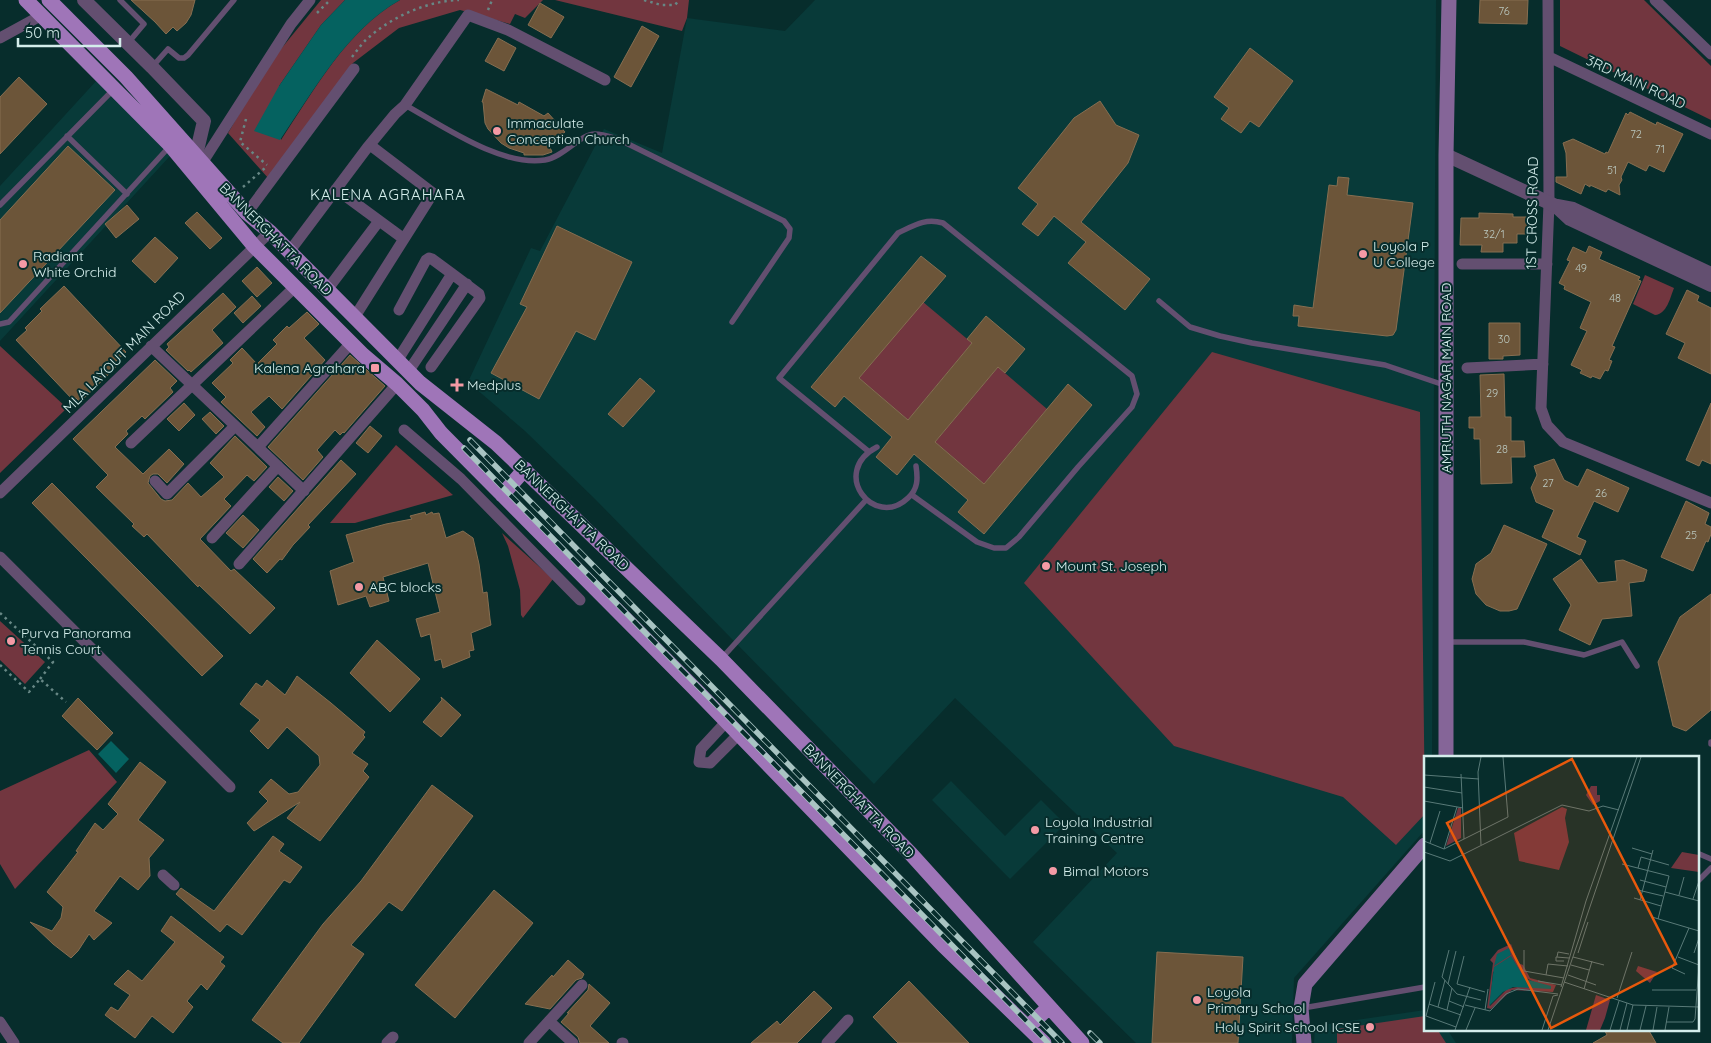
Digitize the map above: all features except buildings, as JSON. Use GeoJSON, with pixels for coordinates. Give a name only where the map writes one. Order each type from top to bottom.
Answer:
{"type":"FeatureCollection","features":[{"type":"Feature","properties":{"kind":"main road"},"geometry":{"type":"LineString","coordinates":[[26,0],[114,88],[175,140],[254,246],[423,410],[441,433],[474,467],[739,734],[943,945],[1044,1043]]}},
{"type":"Feature","properties":{"kind":"main road","name":"BANNERGHATTA ROAD"},"geometry":{"type":"LineString","coordinates":[[49,0],[126,78],[175,140],[199,159],[248,213],[270,232],[408,372],[496,443],[525,469],[721,658],[911,854],[1082,1043]]}},
{"type":"Feature","properties":{"kind":"main road","name":"AMRUTH NAGAR MAIN ROAD"},"geometry":{"type":"LineString","coordinates":[[1446,756],[1446,155],[1449,0]]}},
{"type":"Feature","properties":{"kind":"main road"},"geometry":{"type":"LineString","coordinates":[[502,495],[525,469]]}},
{"type":"Feature","properties":{"kind":"main road"},"geometry":{"type":"LineString","coordinates":[[1304,1043],[1301,1008],[1305,984],[1424,846]]}},
{"type":"Feature","properties":{"kind":"main road"},"geometry":{"type":"LineString","coordinates":[[1028,1027],[1049,1006]]}},
{"type":"Feature","properties":{"kind":"street"},"geometry":{"type":"LineString","coordinates":[[84,0],[204,121],[199,159]]}},
{"type":"Feature","properties":{"kind":"street"},"geometry":{"type":"LineString","coordinates":[[199,159],[291,24],[310,0]]}},
{"type":"Feature","properties":{"kind":"street","name":"1ST CROSS ROAD"},"geometry":{"type":"LineString","coordinates":[[1548,0],[1553,204],[1546,264],[1541,408],[1547,425],[1564,442],[1711,503]]}},
{"type":"Feature","properties":{"kind":"street"},"geometry":{"type":"LineString","coordinates":[[1655,0],[1711,54]]}},
{"type":"Feature","properties":{"kind":"street"},"geometry":{"type":"LineString","coordinates":[[0,38],[42,15]]}},
{"type":"Feature","properties":{"kind":"street"},"geometry":{"type":"LineString","coordinates":[[289,252],[370,145],[395,114],[405,105],[468,15],[508,30],[605,80]]}},
{"type":"Feature","properties":{"kind":"street","name":"3RD MAIN ROAD"},"geometry":{"type":"LineString","coordinates":[[1548,58],[1711,134]]}},
{"type":"Feature","properties":{"kind":"street"},"geometry":{"type":"LineString","coordinates":[[248,213],[354,69]]}},
{"type":"Feature","properties":{"kind":"street"},"geometry":{"type":"LineString","coordinates":[[354,318],[433,193],[370,145]]}},
{"type":"Feature","properties":{"kind":"street"},"geometry":{"type":"LineString","coordinates":[[1446,155],[1553,204],[1573,209],[1711,274]]}},
{"type":"Feature","properties":{"kind":"street"},"geometry":{"type":"LineString","coordinates":[[336,189],[404,239]]}},
{"type":"Feature","properties":{"kind":"street"},"geometry":{"type":"LineString","coordinates":[[1553,204],[1570,218],[1711,285]]}},
{"type":"Feature","properties":{"kind":"street"},"geometry":{"type":"LineString","coordinates":[[327,290],[380,221]]}},
{"type":"Feature","properties":{"kind":"street","name":"MLA LAYOUT MAIN ROAD"},"geometry":{"type":"LineString","coordinates":[[0,493],[270,232]]}},
{"type":"Feature","properties":{"kind":"street"},"geometry":{"type":"LineString","coordinates":[[399,310],[426,260],[429,258],[479,294],[478,301],[431,367]]}},
{"type":"Feature","properties":{"kind":"street"},"geometry":{"type":"LineString","coordinates":[[1462,264],[1546,264]]}},
{"type":"Feature","properties":{"kind":"street"},"geometry":{"type":"LineString","coordinates":[[397,361],[450,277],[450,273]]}},
{"type":"Feature","properties":{"kind":"street"},"geometry":{"type":"LineString","coordinates":[[408,372],[467,284]]}},
{"type":"Feature","properties":{"kind":"street"},"geometry":{"type":"LineString","coordinates":[[132,443],[295,287]]}},
{"type":"Feature","properties":{"kind":"street"},"geometry":{"type":"LineString","coordinates":[[258,447],[351,342]]}},
{"type":"Feature","properties":{"kind":"street"},"geometry":{"type":"LineString","coordinates":[[151,346],[304,491]]}},
{"type":"Feature","properties":{"kind":"street"},"geometry":{"type":"LineString","coordinates":[[1467,368],[1543,364]]}},
{"type":"Feature","properties":{"kind":"street"},"geometry":{"type":"LineString","coordinates":[[239,564],[397,384]]}},
{"type":"Feature","properties":{"kind":"street"},"geometry":{"type":"LineString","coordinates":[[156,481],[167,494],[235,426]]}},
{"type":"Feature","properties":{"kind":"street"},"geometry":{"type":"LineString","coordinates":[[404,430],[461,479],[580,600]]}},
{"type":"Feature","properties":{"kind":"street"},"geometry":{"type":"LineString","coordinates":[[212,538],[278,466]]}},
{"type":"Feature","properties":{"kind":"street"},"geometry":{"type":"LineString","coordinates":[[0,557],[230,787]]}},
{"type":"Feature","properties":{"kind":"street"},"geometry":{"type":"LineString","coordinates":[[726,722],[701,749],[699,762],[710,763],[739,734]]}},
{"type":"Feature","properties":{"kind":"street"},"geometry":{"type":"LineString","coordinates":[[163,875],[174,885]]}},
{"type":"Feature","properties":{"kind":"street"},"geometry":{"type":"LineString","coordinates":[[529,1043],[582,985]]}},
{"type":"Feature","properties":{"kind":"street"},"geometry":{"type":"LineString","coordinates":[[827,1043],[848,1020]]}},
{"type":"Feature","properties":{"kind":"street"},"geometry":{"type":"LineString","coordinates":[[549,1021],[573,1043]]}},
{"type":"Feature","properties":{"kind":"street"},"geometry":{"type":"LineString","coordinates":[[0,1022],[14,1043]]}},
{"type":"Feature","properties":{"kind":"lane"},"geometry":{"type":"LineString","coordinates":[[120,0],[144,24],[128,43]]}},
{"type":"Feature","properties":{"kind":"lane"},"geometry":{"type":"LineString","coordinates":[[152,67],[168,49],[179,58],[184,58],[188,55],[234,0]]}},
{"type":"Feature","properties":{"kind":"lane"},"geometry":{"type":"LineString","coordinates":[[0,205],[114,88]]}},
{"type":"Feature","properties":{"kind":"lane"},"geometry":{"type":"LineString","coordinates":[[405,105],[490,152],[529,161],[547,160],[566,152],[585,136],[594,134],[618,139],[784,221],[790,229],[789,238],[732,322]]}},
{"type":"Feature","properties":{"kind":"lane"},"geometry":{"type":"LineString","coordinates":[[67,136],[126,194]]}},
{"type":"Feature","properties":{"kind":"lane"},"geometry":{"type":"LineString","coordinates":[[0,324],[9,322],[175,140]]}},
{"type":"Feature","properties":{"kind":"lane"},"geometry":{"type":"LineString","coordinates":[[868,451],[779,378],[898,233],[932,220],[944,224],[1132,376],[1138,394],[1132,407],[1019,537],[1006,548],[994,548],[977,542],[912,495]]}},
{"type":"Feature","properties":{"kind":"lane"},"geometry":{"type":"LineString","coordinates":[[1160,301],[1190,327],[1212,334],[1252,343],[1385,365],[1446,386]]}},
{"type":"Feature","properties":{"kind":"lane"},"geometry":{"type":"LineString","coordinates":[[877,447],[868,451],[862,458],[857,466],[856,475],[856,485],[860,493],[875,506],[885,508],[895,506],[904,502],[912,495],[918,476],[916,466]]}},
{"type":"Feature","properties":{"kind":"lane"},"geometry":{"type":"LineString","coordinates":[[721,658],[866,500]]}},
{"type":"Feature","properties":{"kind":"lane"},"geometry":{"type":"LineString","coordinates":[[1446,642],[1524,642],[1584,656],[1622,642],[1637,666]]}},
{"type":"Feature","properties":{"kind":"lane"},"geometry":{"type":"LineString","coordinates":[[1698,853],[1711,859]]}},
{"type":"Feature","properties":{"kind":"lane"},"geometry":{"type":"LineString","coordinates":[[1698,881],[1711,868]]}},
{"type":"Feature","properties":{"kind":"lane"},"geometry":{"type":"LineString","coordinates":[[1301,1008],[1424,987]]}},
{"type":"Feature","properties":{"kind":"path"},"geometry":{"type":"LineString","coordinates":[[316,14],[330,0]]}},
{"type":"Feature","properties":{"kind":"path"},"geometry":{"type":"LineString","coordinates":[[644,0],[661,5],[675,5],[679,0]]}},
{"type":"Feature","properties":{"kind":"path"},"geometry":{"type":"LineString","coordinates":[[232,196],[268,166],[240,142],[246,118]]}},
{"type":"Feature","properties":{"kind":"path"},"geometry":{"type":"LineString","coordinates":[[0,613],[53,662],[29,692],[0,666]]}},
{"type":"Feature","properties":{"kind":"path"},"geometry":{"type":"LineString","coordinates":[[40,679],[66,702]]}},
{"type":"Feature","properties":{"kind":"shaded area"},"geometry":{"type":"Polygon","coordinates":[[[321,0],[345,0],[321,25],[279,86],[281,140],[319,81],[348,44],[363,28],[400,0],[543,0],[525,18],[515,14],[510,24],[460,10],[399,28],[353,63],[285,160],[269,179],[228,133],[267,66],[321,0]]]}},
{"type":"Feature","properties":{"kind":"shaded area"},"geometry":{"type":"Polygon","coordinates":[[[345,0],[400,0],[363,28],[348,44],[319,81],[280,140],[254,131],[279,86],[321,25],[345,0]]]}},
{"type":"Feature","properties":{"kind":"shaded area"},"geometry":{"type":"Polygon","coordinates":[[[555,0],[689,0],[687,18],[682,31],[555,0]]]}},
{"type":"Feature","properties":{"kind":"shaded area","name":"Mount St. Joseph"},"geometry":{"type":"Polygon","coordinates":[[[815,0],[1436,0],[1432,756],[1424,756],[1424,831],[1294,978],[1292,1043],[1136,1043],[1033,942],[1117,853],[955,698],[874,784],[595,499],[525,431],[468,382],[531,248],[540,251],[604,129],[662,153],[687,18],[785,31],[815,0]]]}},
{"type":"Feature","properties":{"kind":"shaded area"},"geometry":{"type":"Polygon","coordinates":[[[1560,0],[1644,0],[1711,66],[1711,120],[1560,46],[1560,0]]]}},
{"type":"Feature","properties":{"kind":"shaded area"},"geometry":{"type":"Polygon","coordinates":[[[98,79],[170,156],[0,341],[0,186],[98,79]]]}},
{"type":"Feature","properties":{"kind":"shaded area"},"geometry":{"type":"Polygon","coordinates":[[[1645,275],[1674,288],[1668,305],[1659,314],[1655,315],[1633,304],[1645,275]]]}},
{"type":"Feature","properties":{"kind":"shaded area"},"geometry":{"type":"Polygon","coordinates":[[[923,302],[972,343],[908,420],[859,378],[923,302]]]}},
{"type":"Feature","properties":{"kind":"shaded area"},"geometry":{"type":"Polygon","coordinates":[[[0,346],[67,408],[0,473],[0,346]]]}},
{"type":"Feature","properties":{"kind":"shaded area"},"geometry":{"type":"Polygon","coordinates":[[[1212,352],[1420,412],[1424,815],[1396,845],[1343,797],[1174,746],[1024,583],[1212,352]]]}},
{"type":"Feature","properties":{"kind":"shaded area"},"geometry":{"type":"Polygon","coordinates":[[[998,367],[1047,409],[984,484],[935,442],[998,367]]]}},
{"type":"Feature","properties":{"kind":"shaded area"},"geometry":{"type":"Polygon","coordinates":[[[396,445],[453,495],[355,523],[330,523],[396,445]]]}},
{"type":"Feature","properties":{"kind":"shaded area"},"geometry":{"type":"Polygon","coordinates":[[[502,533],[553,579],[523,618],[521,615],[520,590],[508,546],[502,533]]]}},
{"type":"Feature","properties":{"kind":"shaded area","name":"Purva Panorama Tennis Court"},"geometry":{"type":"Polygon","coordinates":[[[0,621],[45,662],[25,684],[0,660],[0,621]]]}},
{"type":"Feature","properties":{"kind":"shaded area"},"geometry":{"type":"Polygon","coordinates":[[[111,741],[129,759],[116,773],[98,754],[111,741]]]}},
{"type":"Feature","properties":{"kind":"shaded area"},"geometry":{"type":"Polygon","coordinates":[[[89,750],[117,782],[15,889],[0,864],[0,791],[89,750]]]}},
{"type":"Feature","properties":{"kind":"shaded area","name":"Loyola Industrial Training Centre"},"geometry":{"type":"Polygon","coordinates":[[[951,781],[1005,836],[1041,800],[1065,824],[1010,879],[932,800],[951,781]]]}},
{"type":"Feature","properties":{"kind":"shaded area","name":"Holy Spirit School ICSE"},"geometry":{"type":"Polygon","coordinates":[[[1424,1010],[1424,1030],[1448,1030],[1456,1043],[1314,1043],[1315,1026],[1424,1010]]]}},
{"type":"Feature","properties":{"kind":"shaded area","name":"Holy Spirit School ICSE"},"geometry":{"type":"Polygon","coordinates":[[[1424,1016],[1424,1030],[1438,1030],[1446,1043],[1337,1043],[1337,1029],[1424,1016]]]}},
{"type":"Feature","properties":{"kind":"railway"},"geometry":{"type":"LineString","coordinates":[[470,440],[1062,1043]]}},
{"type":"Feature","properties":{"kind":"railway"},"geometry":{"type":"LineString","coordinates":[[464,448],[1048,1043]]}},
{"type":"Feature","properties":{"kind":"railway"},"geometry":{"type":"LineString","coordinates":[[1090,1033],[1100,1043]]}},
{"type":"Feature","properties":{"kind":"place","name":"Immaculate Conception Church"},"geometry":{"type":"Point","coordinates":[497,131]}},
{"type":"Feature","properties":{"kind":"place","name":"Loyola P U College"},"geometry":{"type":"Point","coordinates":[1363,254]}},
{"type":"Feature","properties":{"kind":"place","name":"Radiant White Orchid"},"geometry":{"type":"Point","coordinates":[23,264]}},
{"type":"Feature","properties":{"kind":"place","name":"Kalena Agrahara"},"geometry":{"type":"Point","coordinates":[375,368]}},
{"type":"Feature","properties":{"kind":"place","name":"Medplus"},"geometry":{"type":"Point","coordinates":[457,385]}},
{"type":"Feature","properties":{"kind":"place","name":"Mount St. Joseph"},"geometry":{"type":"Point","coordinates":[1046,566]}},
{"type":"Feature","properties":{"kind":"place","name":"ABC blocks"},"geometry":{"type":"Point","coordinates":[359,587]}},
{"type":"Feature","properties":{"kind":"place","name":"Purva Panorama Tennis Court"},"geometry":{"type":"Point","coordinates":[11,641]}},
{"type":"Feature","properties":{"kind":"place","name":"Loyola Industrial Training Centre"},"geometry":{"type":"Point","coordinates":[1035,830]}},
{"type":"Feature","properties":{"kind":"place","name":"Bimal Motors"},"geometry":{"type":"Point","coordinates":[1053,871]}},
{"type":"Feature","properties":{"kind":"place","name":"Loyola Primary School"},"geometry":{"type":"Point","coordinates":[1197,1000]}},
{"type":"Feature","properties":{"kind":"place","name":"Holy Spirit School ICSE"},"geometry":{"type":"Point","coordinates":[1370,1027]}},
{"type":"Feature","properties":{"kind":"district","name":"KALENA AGRAHARA"},"geometry":{"type":"Point","coordinates":[388,194]}}]}
